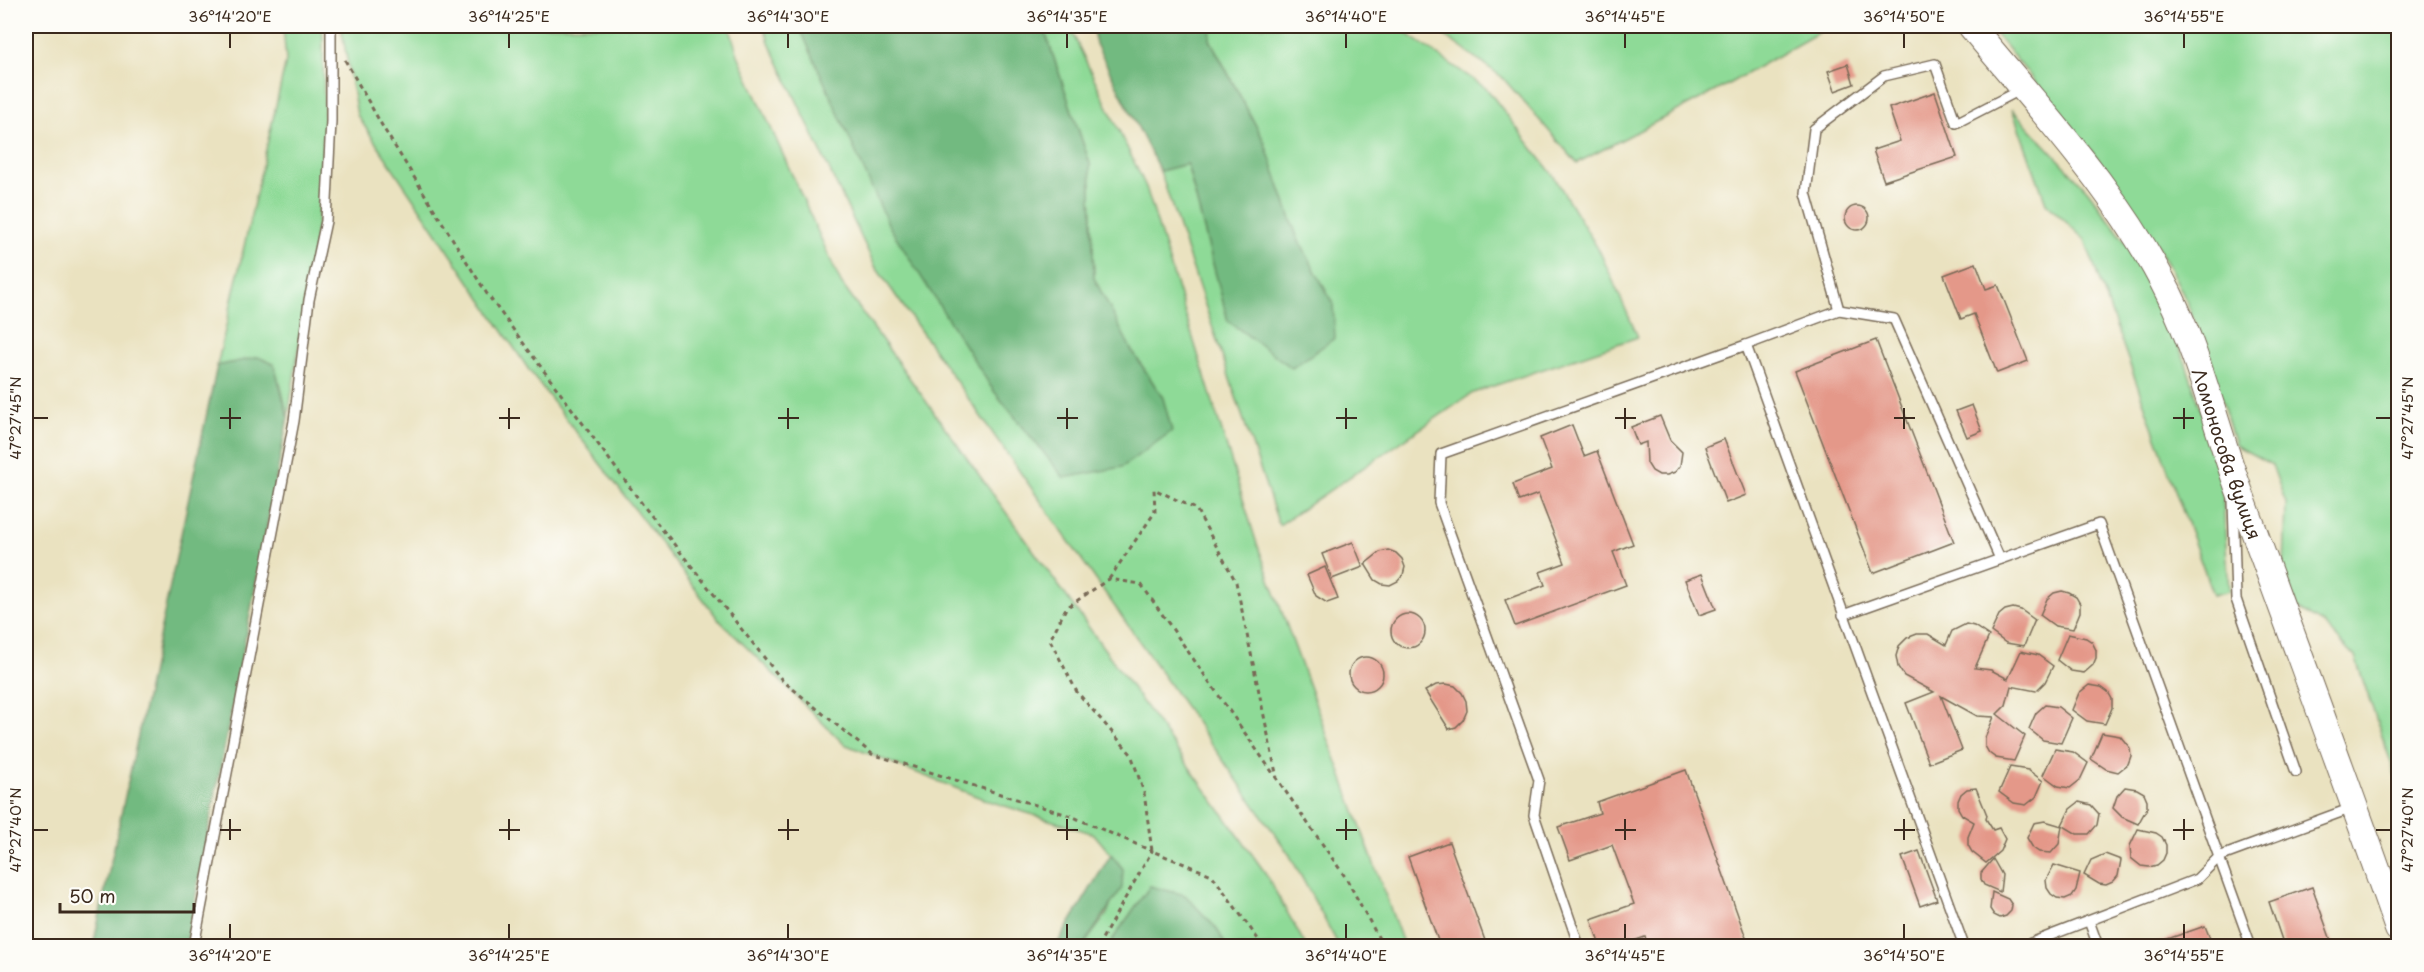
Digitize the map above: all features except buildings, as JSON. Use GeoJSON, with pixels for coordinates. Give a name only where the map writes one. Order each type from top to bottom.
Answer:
{"type":"FeatureCollection","features":[{"type":"Feature","properties":{"kind":"street","name":"Ломоносова вулиця"},"geometry":{"type":"LineString","coordinates":[[1971,26],[2095,177],[2138,239],[2169,293],[2196,356],[2232,471],[2398,929]]}},
{"type":"Feature","properties":{"kind":"lane"},"geometry":{"type":"LineString","coordinates":[[194,946],[294,421],[309,300],[326,220],[331,30]]}},
{"type":"Feature","properties":{"kind":"lane"},"geometry":{"type":"LineString","coordinates":[[1839,310],[1806,193],[1814,129],[1884,76],[1935,64],[1956,123],[2023,89]]}},
{"type":"Feature","properties":{"kind":"lane"},"geometry":{"type":"LineString","coordinates":[[1580,946],[1534,814],[1539,780],[1440,503],[1442,454],[1839,310],[1894,320],[2000,559]]}},
{"type":"Feature","properties":{"kind":"lane"},"geometry":{"type":"LineString","coordinates":[[1746,345],[1964,946]]}},
{"type":"Feature","properties":{"kind":"lane"},"geometry":{"type":"LineString","coordinates":[[2232,471],[2236,599],[2296,772]]}},
{"type":"Feature","properties":{"kind":"lane"},"geometry":{"type":"LineString","coordinates":[[1843,615],[2099,524],[2251,946]]}},
{"type":"Feature","properties":{"kind":"lane"},"geometry":{"type":"LineString","coordinates":[[2023,946],[2197,879],[2219,857],[2355,807]]}},
{"type":"Feature","properties":{"kind":"lane"},"geometry":{"type":"LineString","coordinates":[[2090,921],[2098,946]]}},
{"type":"Feature","properties":{"kind":"path"},"geometry":{"type":"LineString","coordinates":[[331,30],[384,129],[487,294],[646,509],[782,680],[872,754],[1071,816],[1212,875],[1263,946]]}},
{"type":"Feature","properties":{"kind":"path"},"geometry":{"type":"LineString","coordinates":[[1098,946],[1152,851],[1144,793],[1131,754],[1077,692],[1050,640],[1066,608],[1109,579],[1155,512],[1154,489],[1196,509],[1236,582],[1277,779]]}},
{"type":"Feature","properties":{"kind":"path"},"geometry":{"type":"LineString","coordinates":[[1109,579],[1141,584],[1346,878],[1383,946]]}},
{"type":"Feature","properties":{"kind":"green space"},"geometry":{"type":"Polygon","coordinates":[[[283,26],[322,26],[323,37],[324,122],[318,218],[288,417],[280,383],[217,366],[286,61],[283,26]]]}},
{"type":"Feature","properties":{"kind":"green space"},"geometry":{"type":"Polygon","coordinates":[[[341,26],[729,26],[738,55],[841,283],[1264,871],[1306,946],[1226,946],[1217,929],[1150,886],[1108,946],[1083,946],[1107,914],[1123,869],[1094,834],[986,800],[844,744],[719,620],[529,370],[357,115],[341,26]]]}},
{"type":"Feature","properties":{"kind":"green space"},"geometry":{"type":"Polygon","coordinates":[[[764,26],[799,26],[809,46],[1163,398],[1129,346],[1094,278],[1090,164],[1043,26],[1069,26],[1146,187],[1256,541],[1404,946],[1339,946],[1289,854],[875,266],[769,42],[764,26]]]}},
{"type":"Feature","properties":{"kind":"green space"},"geometry":{"type":"Polygon","coordinates":[[[799,26],[1043,26],[1090,164],[1094,278],[1131,349],[1163,398],[1172,431],[1122,467],[1064,478],[993,390],[889,226],[799,26]]]}},
{"type":"Feature","properties":{"kind":"green space"},"geometry":{"type":"Polygon","coordinates":[[[1092,26],[1211,26],[1210,40],[1264,141],[1297,237],[1333,304],[1335,338],[1292,368],[1228,321],[1187,164],[1160,171],[1096,44],[1092,26]]]}},
{"type":"Feature","properties":{"kind":"green space"},"geometry":{"type":"Polygon","coordinates":[[[1211,26],[1396,26],[1487,89],[1553,175],[1600,252],[1638,337],[1473,393],[1279,525],[1160,171],[1187,164],[1228,321],[1333,304],[1297,237],[1264,141],[1210,39],[1211,26]]]}},
{"type":"Feature","properties":{"kind":"green space"},"geometry":{"type":"Polygon","coordinates":[[[1431,26],[1830,26],[1723,87],[1577,163],[1502,77],[1431,26]]]}},
{"type":"Feature","properties":{"kind":"green space"},"geometry":{"type":"Polygon","coordinates":[[[1989,26],[2398,26],[2398,783],[2355,657],[2324,624],[2297,608],[2284,571],[2286,503],[2272,465],[2235,445],[2197,328],[2162,254],[2141,219],[2093,153],[1989,26]]]}},
{"type":"Feature","properties":{"kind":"green space"},"geometry":{"type":"Polygon","coordinates":[[[2012,109],[2088,191],[2135,255],[2160,302],[2186,364],[2221,471],[2229,591],[2213,595],[2085,240],[2046,203],[2012,109]]]}},
{"type":"Feature","properties":{"kind":"green space"},"geometry":{"type":"Polygon","coordinates":[[[258,357],[274,364],[288,417],[186,946],[93,946],[217,366],[258,357]]]}},
{"type":"Feature","properties":{"kind":"green space"},"geometry":{"type":"Polygon","coordinates":[[[1111,854],[1123,869],[1122,888],[1083,946],[1056,946],[1111,854]]]}},
{"type":"Feature","properties":{"kind":"green space"},"geometry":{"type":"Polygon","coordinates":[[[1150,886],[1185,895],[1217,929],[1226,946],[1108,946],[1150,886]]]}}]}
